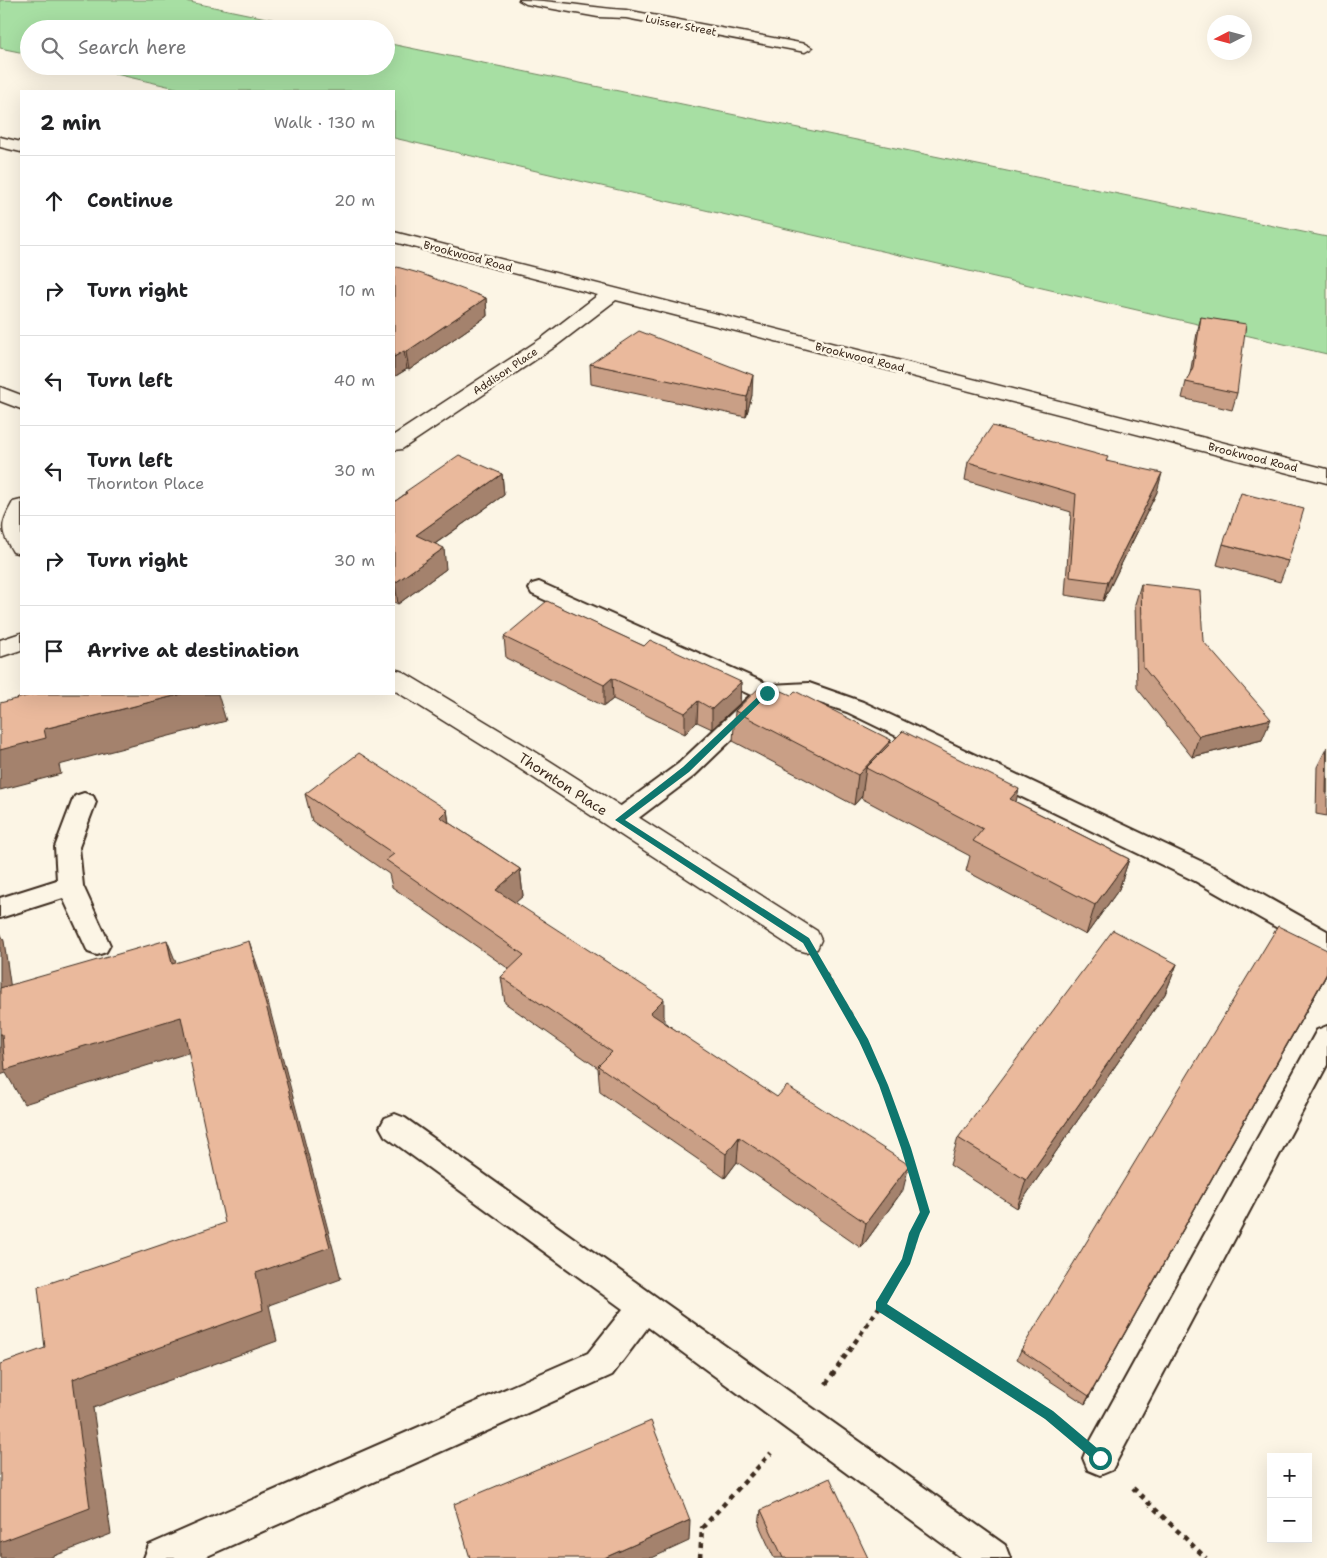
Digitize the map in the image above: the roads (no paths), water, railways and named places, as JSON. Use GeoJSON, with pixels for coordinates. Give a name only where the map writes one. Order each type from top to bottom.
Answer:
{"type":"FeatureCollection","features":[{"type":"Feature","properties":{"kind":"street","name":"Luisser Street"},"geometry":{"type":"LineString","coordinates":[[526,0],[598,13],[626,14],[805,48]]}},
{"type":"Feature","properties":{"kind":"street"},"geometry":{"type":"LineString","coordinates":[[0,142],[20,147]]}},
{"type":"Feature","properties":{"kind":"street","name":"Brookwood Road"},"geometry":{"type":"LineString","coordinates":[[395,236],[1327,476]]}},
{"type":"Feature","properties":{"kind":"street","name":"Addison Place"},"geometry":{"type":"LineString","coordinates":[[395,443],[549,342],[612,293]]}},
{"type":"Feature","properties":{"kind":"street"},"geometry":{"type":"LineString","coordinates":[[0,393],[20,403]]}},
{"type":"Feature","properties":{"kind":"street"},"geometry":{"type":"LineString","coordinates":[[20,508],[13,519],[12,533],[20,545]]}},
{"type":"Feature","properties":{"kind":"street"},"geometry":{"type":"LineString","coordinates":[[0,649],[20,641]]}},
{"type":"Feature","properties":{"kind":"street","name":"Thornton Place"},"geometry":{"type":"LineString","coordinates":[[395,679],[522,756],[806,940]]}},
{"type":"Feature","properties":{"kind":"lane"},"geometry":{"type":"LineString","coordinates":[[539,589],[767,693],[809,691],[855,706],[1204,874],[1327,944]]}},
{"type":"Feature","properties":{"kind":"lane"},"geometry":{"type":"LineString","coordinates":[[619,820],[686,770],[767,693]]}},
{"type":"Feature","properties":{"kind":"lane"},"geometry":{"type":"LineString","coordinates":[[84,802],[67,847],[70,886],[97,945]]}},
{"type":"Feature","properties":{"kind":"lane"},"geometry":{"type":"LineString","coordinates":[[0,908],[70,886]]}},
{"type":"Feature","properties":{"kind":"lane"},"geometry":{"type":"LineString","coordinates":[[1100,1458],[1327,1038]]}},
{"type":"Feature","properties":{"kind":"lane"},"geometry":{"type":"LineString","coordinates":[[395,1127],[803,1418],[992,1558]]}},
{"type":"Feature","properties":{"kind":"lane"},"geometry":{"type":"LineString","coordinates":[[162,1558],[600,1364],[645,1306]]}}]}
